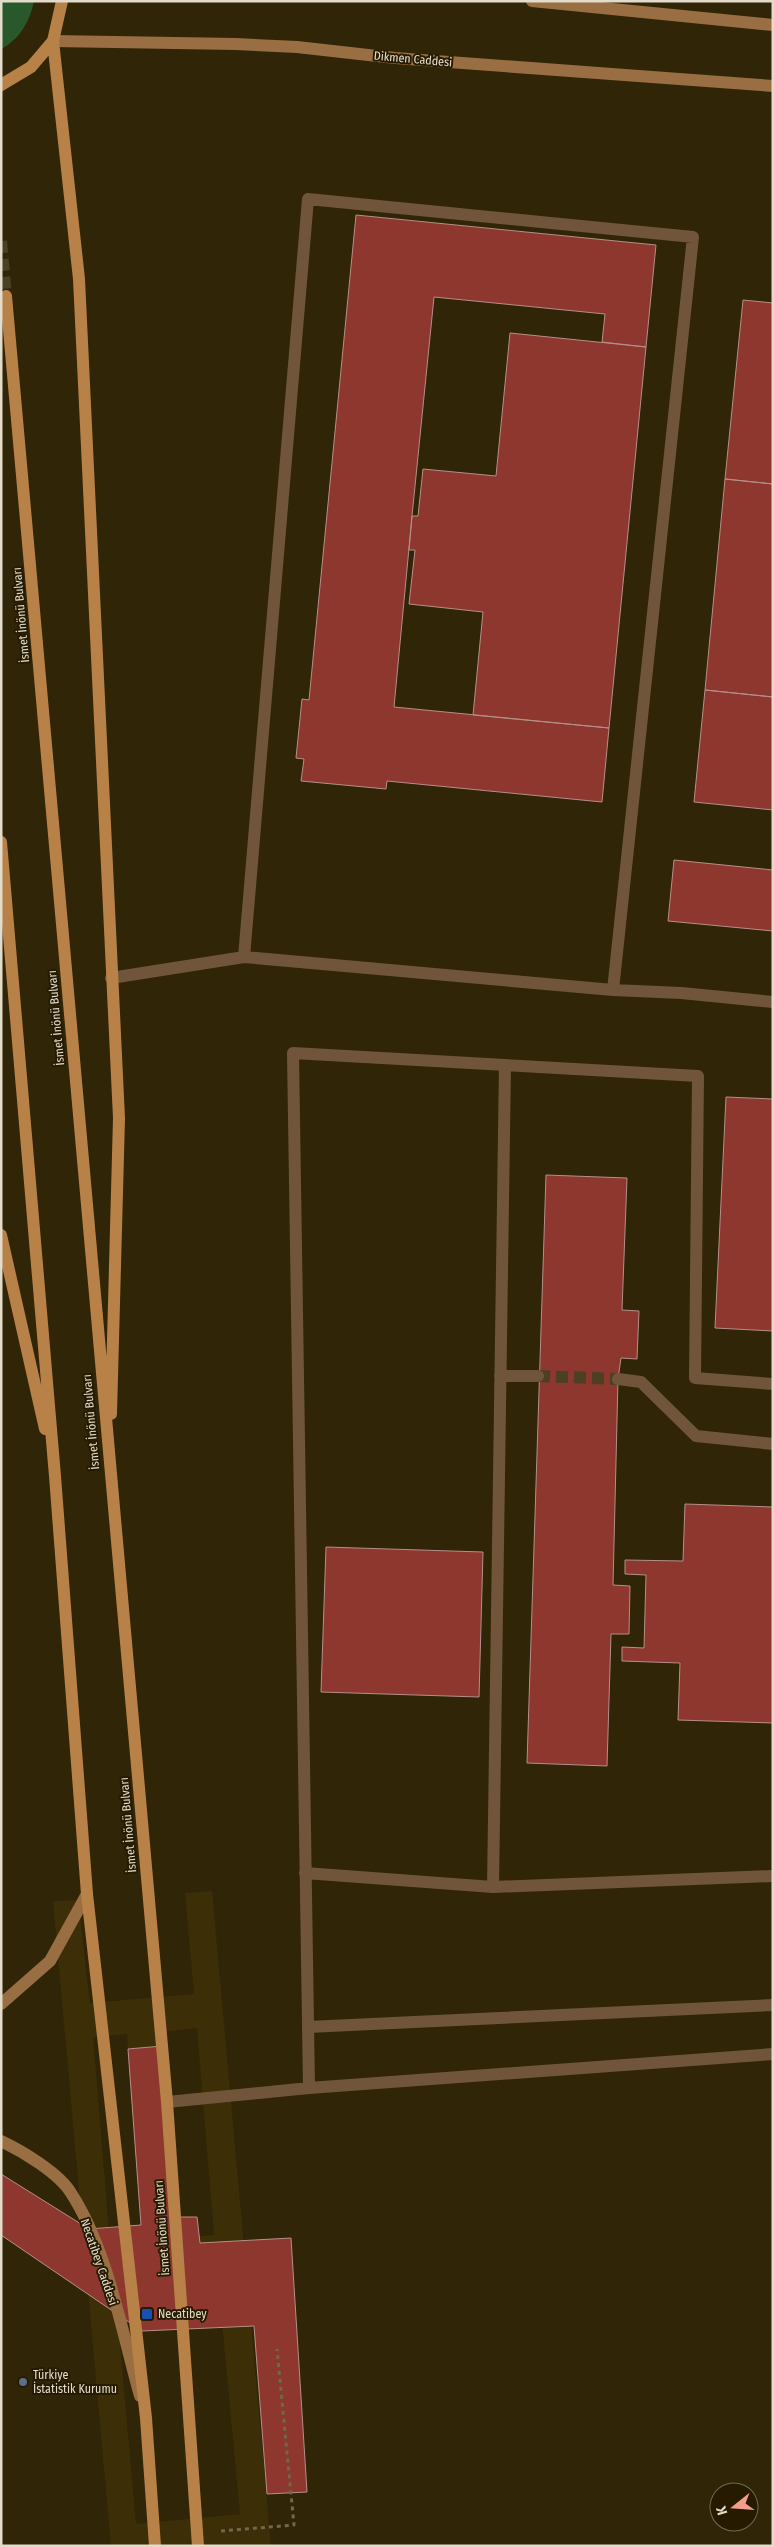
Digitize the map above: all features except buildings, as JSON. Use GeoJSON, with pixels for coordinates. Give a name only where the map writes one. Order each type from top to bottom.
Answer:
{"type":"FeatureCollection","features":[{"type":"Feature","properties":{"kind":"main road"},"geometry":{"type":"LineString","coordinates":[[62,1],[53,41],[79,279],[119,1118],[110,1474]]}},
{"type":"Feature","properties":{"kind":"main road"},"geometry":{"type":"LineString","coordinates":[[532,1],[773,25]]}},
{"type":"Feature","properties":{"kind":"main road"},"geometry":{"type":"LineString","coordinates":[[1,85],[32,67],[53,41]]}},
{"type":"Feature","properties":{"kind":"main road","name":"Dikmen Caddesi"},"geometry":{"type":"LineString","coordinates":[[53,41],[297,47],[395,58],[773,86]]}},
{"type":"Feature","properties":{"kind":"main road","name":"İsmet İnönü Bulvarı"},"geometry":{"type":"LineString","coordinates":[[6,296],[167,2102],[197,2539]]}},
{"type":"Feature","properties":{"kind":"main road"},"geometry":{"type":"LineString","coordinates":[[1,842],[55,1476],[87,1894],[146,2418],[156,2546]]}},
{"type":"Feature","properties":{"kind":"main road"},"geometry":{"type":"LineString","coordinates":[[1,1235],[55,1476]]}},
{"type":"Feature","properties":{"kind":"main road"},"geometry":{"type":"LineString","coordinates":[[1,2004],[50,1960],[87,1894]]}},
{"type":"Feature","properties":{"kind":"main road","name":"Necatibey Caddesi"},"geometry":{"type":"LineString","coordinates":[[1,2140],[49,2172],[70,2191],[87,2223],[111,2290],[146,2418]]}},
{"type":"Feature","properties":{"kind":"street"},"geometry":{"type":"LineString","coordinates":[[244,957],[308,199],[693,237],[614,990]]}},
{"type":"Feature","properties":{"kind":"street"},"geometry":{"type":"LineString","coordinates":[[112,978],[244,957],[614,990],[680,993],[773,1002]]}},
{"type":"Feature","properties":{"kind":"street"},"geometry":{"type":"LineString","coordinates":[[309,2088],[293,1053],[698,1076],[696,1378],[773,1384]]}},
{"type":"Feature","properties":{"kind":"street"},"geometry":{"type":"LineString","coordinates":[[493,1887],[505,1065]]}},
{"type":"Feature","properties":{"kind":"street"},"geometry":{"type":"LineString","coordinates":[[500,1376],[538,1376]]}},
{"type":"Feature","properties":{"kind":"street"},"geometry":{"type":"LineString","coordinates":[[618,1379],[641,1382],[696,1436],[773,1444]]}},
{"type":"Feature","properties":{"kind":"street"},"geometry":{"type":"LineString","coordinates":[[305,1873],[493,1887],[773,1876]]}},
{"type":"Feature","properties":{"kind":"street"},"geometry":{"type":"LineString","coordinates":[[308,2027],[773,2005]]}},
{"type":"Feature","properties":{"kind":"street"},"geometry":{"type":"LineString","coordinates":[[167,2102],[309,2088],[773,2054]]}},
{"type":"Feature","properties":{"kind":"path"},"geometry":{"type":"LineString","coordinates":[[197,2539],[294,2525],[278,2349]]}},
{"type":"Feature","properties":{"kind":"shaded area"},"geometry":{"type":"Polygon","coordinates":[[[212,1891],[271,2546],[111,2546],[53,1901],[78,1900],[90,2003],[194,1994],[185,1893],[212,1891]],[[197,2028],[161,2032],[162,2046],[128,2049],[127,2034],[93,2037],[110,2244],[214,2235],[197,2028]],[[217,2268],[114,2277],[136,2524],[240,2514],[217,2268]]]}},
{"type":"Feature","properties":{"kind":"green space"},"geometry":{"type":"Polygon","coordinates":[[[1,1],[34,1],[30,16],[19,35],[1,49],[1,1]]]}},
{"type":"Feature","properties":{"kind":"tunnel"},"geometry":{"type":"LineString","coordinates":[[1,241],[6,296]]}},
{"type":"Feature","properties":{"kind":"tunnel"},"geometry":{"type":"LineString","coordinates":[[538,1376],[618,1379]]}},
{"type":"Feature","properties":{"kind":"place","name":"Necatibey"},"geometry":{"type":"Point","coordinates":[147,2314]}},
{"type":"Feature","properties":{"kind":"place","name":"Türkiye İstatistik Kurumu"},"geometry":{"type":"Point","coordinates":[23,2382]}}]}
